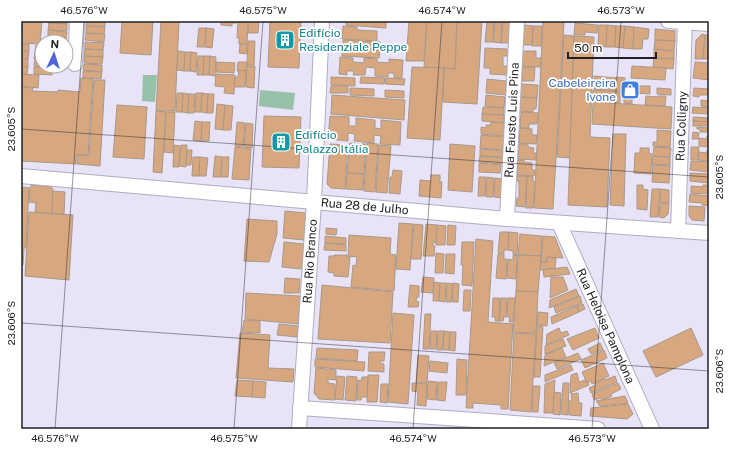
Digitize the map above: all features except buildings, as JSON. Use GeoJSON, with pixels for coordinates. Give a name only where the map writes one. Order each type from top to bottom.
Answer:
{"type":"FeatureCollection","features":[{"type":"Feature","properties":{"kind":"street"},"geometry":{"type":"LineString","coordinates":[[75,64],[77,21]]}},
{"type":"Feature","properties":{"kind":"street","name":"Rua Rio Branco"},"geometry":{"type":"LineString","coordinates":[[299,429],[314,202],[322,21]]}},
{"type":"Feature","properties":{"kind":"street","name":"Rua Fausto Luis Pina"},"geometry":{"type":"LineString","coordinates":[[507,219],[517,21]]}},
{"type":"Feature","properties":{"kind":"street"},"geometry":{"type":"LineString","coordinates":[[668,21],[709,24]]}},
{"type":"Feature","properties":{"kind":"street","name":"Rua Colligny"},"geometry":{"type":"LineString","coordinates":[[678,231],[685,22]]}},
{"type":"Feature","properties":{"kind":"street","name":"Rua 28 de Julho"},"geometry":{"type":"LineString","coordinates":[[21,176],[565,224],[709,233]]}},
{"type":"Feature","properties":{"kind":"street","name":"Rua Heloisa Pamplona"},"geometry":{"type":"LineString","coordinates":[[565,224],[652,429]]}},
{"type":"Feature","properties":{"kind":"street"},"geometry":{"type":"LineString","coordinates":[[300,408],[461,424],[598,429]]}},
{"type":"Feature","properties":{"kind":"green space"},"geometry":{"type":"Polygon","coordinates":[[[143,75],[157,75],[155,102],[142,101],[143,75]]]}},
{"type":"Feature","properties":{"kind":"green space"},"geometry":{"type":"Polygon","coordinates":[[[260,90],[295,93],[293,110],[259,106],[260,90]]]}},
{"type":"Feature","properties":{"kind":"place","name":"Edifício Residenziale Peppe"},"geometry":{"type":"Point","coordinates":[285,40]}},
{"type":"Feature","properties":{"kind":"place","name":"Cabeleireira Ivone"},"geometry":{"type":"Point","coordinates":[630,90]}},
{"type":"Feature","properties":{"kind":"place","name":"Edifício Palazzo Itália"},"geometry":{"type":"Point","coordinates":[281,142]}}]}
